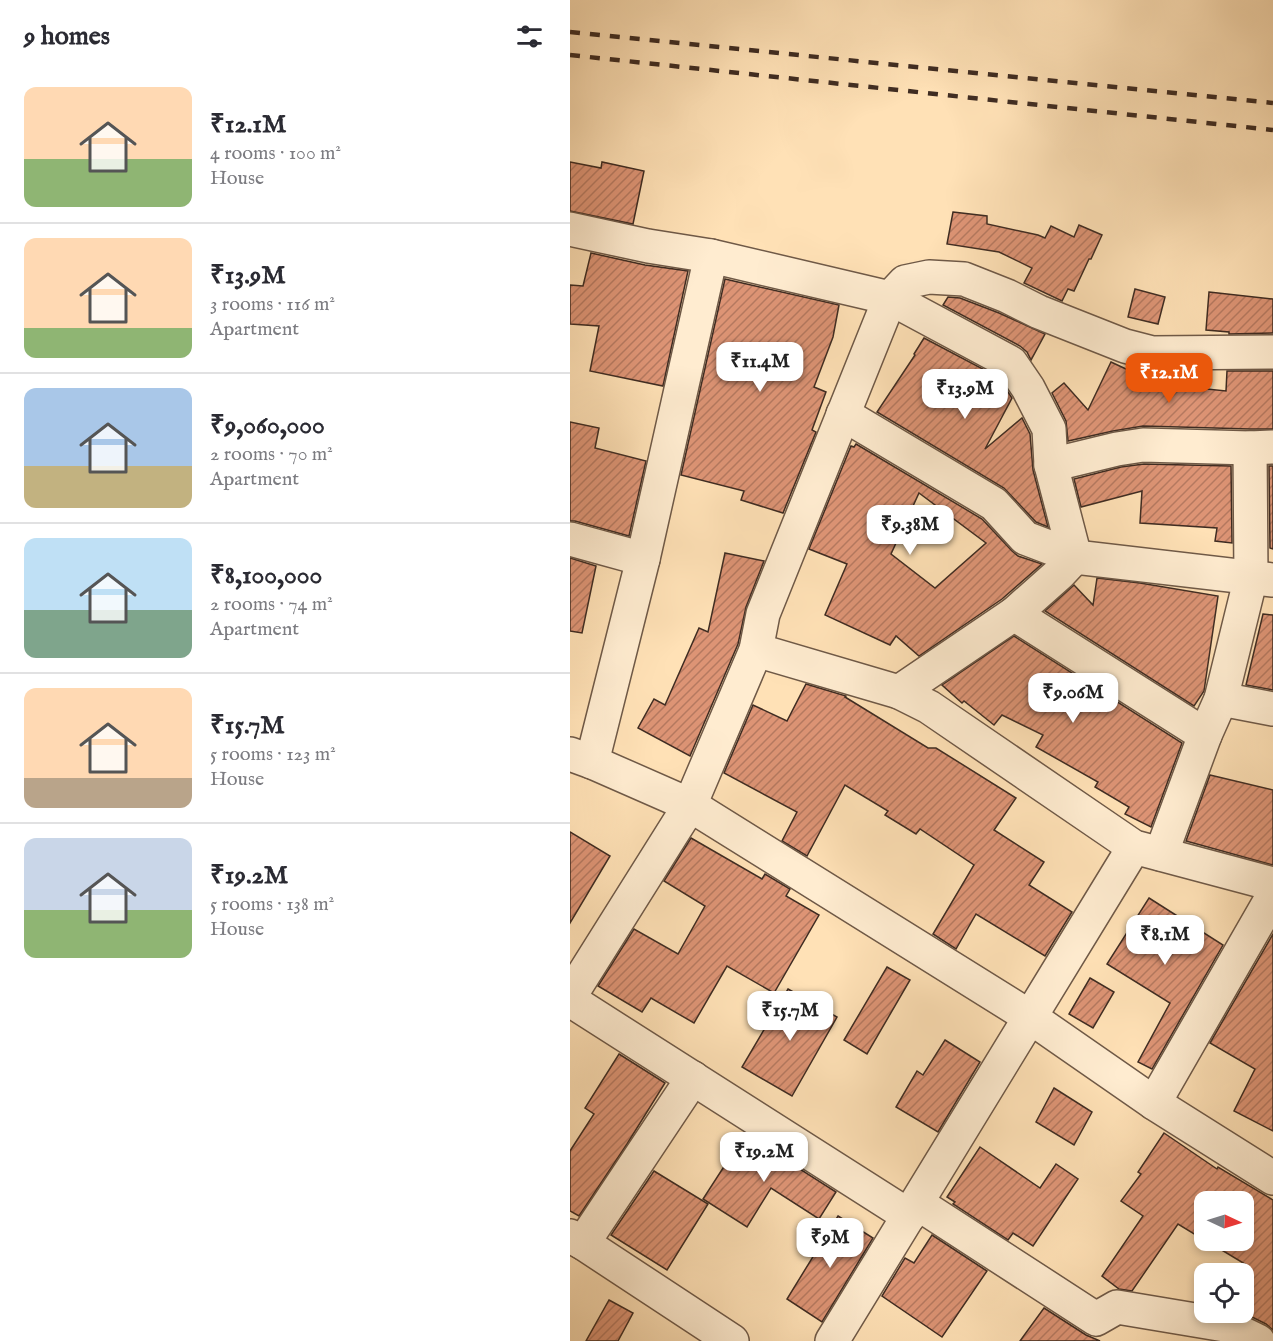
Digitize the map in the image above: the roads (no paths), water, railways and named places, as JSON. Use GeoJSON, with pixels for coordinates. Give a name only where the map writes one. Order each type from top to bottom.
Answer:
{"type":"FeatureCollection","features":[{"type":"Feature","properties":{"kind":"street"},"geometry":{"type":"LineString","coordinates":[[570,229],[648,246],[711,256],[890,298],[1011,363],[1028,388],[1049,429],[1051,465],[1075,557]]}},
{"type":"Feature","properties":{"kind":"street"},"geometry":{"type":"LineString","coordinates":[[711,256],[643,559],[581,758],[690,805],[1030,1017],[1154,1102],[1273,1178]]}},
{"type":"Feature","properties":{"kind":"street"},"geometry":{"type":"LineString","coordinates":[[570,996],[690,805],[756,650],[764,614],[890,298],[905,282],[929,277],[964,279],[1125,346],[1152,352],[1273,352]]}},
{"type":"Feature","properties":{"kind":"street"},"geometry":{"type":"LineString","coordinates":[[843,414],[994,504],[1025,538],[1075,557],[1262,578]]}},
{"type":"Feature","properties":{"kind":"street"},"geometry":{"type":"LineString","coordinates":[[832,1341],[1030,1017],[1147,851],[1221,699],[1262,578],[1262,448],[1143,445],[1051,465]]}},
{"type":"Feature","properties":{"kind":"street"},"geometry":{"type":"LineString","coordinates":[[570,539],[643,559]]}},
{"type":"Feature","properties":{"kind":"street"},"geometry":{"type":"LineString","coordinates":[[899,692],[1014,614],[1075,557]]}},
{"type":"Feature","properties":{"kind":"street"},"geometry":{"type":"LineString","coordinates":[[1014,614],[1205,735]]}},
{"type":"Feature","properties":{"kind":"street"},"geometry":{"type":"LineString","coordinates":[[756,650],[899,692],[929,707],[1147,851],[1273,884]]}},
{"type":"Feature","properties":{"kind":"street"},"geometry":{"type":"LineString","coordinates":[[1221,699],[1273,709]]}},
{"type":"Feature","properties":{"kind":"street"},"geometry":{"type":"LineString","coordinates":[[1154,1102],[1273,896]]}},
{"type":"Feature","properties":{"kind":"street"},"geometry":{"type":"LineString","coordinates":[[570,1000],[693,1078],[1096,1319],[1117,1306],[1225,1325],[1258,1341]]}},
{"type":"Feature","properties":{"kind":"street"},"geometry":{"type":"LineString","coordinates":[[693,1078],[576,1240],[732,1341]]}},
{"type":"Feature","properties":{"kind":"railway"},"geometry":{"type":"LineString","coordinates":[[570,32],[1273,103]]}},
{"type":"Feature","properties":{"kind":"railway"},"geometry":{"type":"LineString","coordinates":[[570,55],[1273,130]]}}]}
